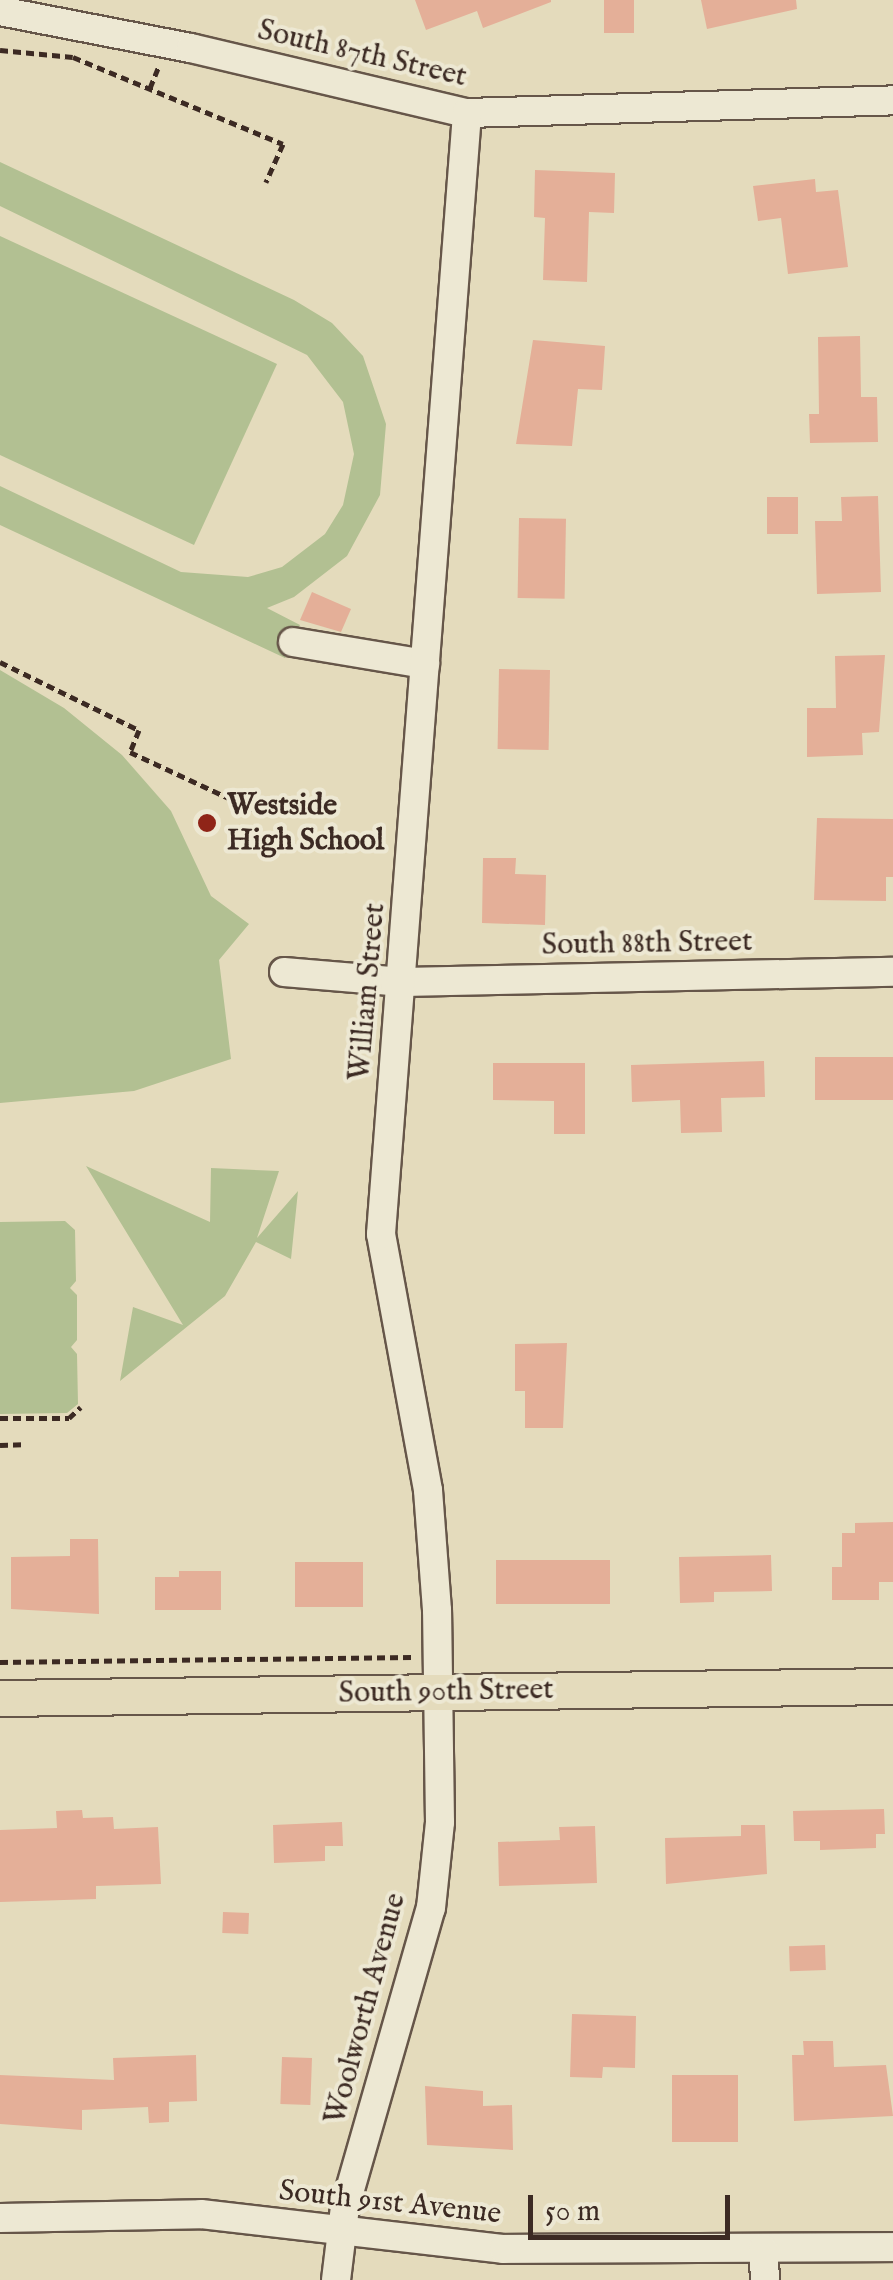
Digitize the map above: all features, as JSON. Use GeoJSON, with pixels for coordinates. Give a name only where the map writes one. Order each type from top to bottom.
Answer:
{"type":"FeatureCollection","features":[{"type":"Feature","properties":{"kind":"main road","name":"South 90th Street"},"geometry":{"type":"LineString","coordinates":[[0,1698],[893,1686]]}},
{"type":"Feature","properties":{"kind":"street","name":"South 87th Street"},"geometry":{"type":"LineString","coordinates":[[0,12],[466,113],[893,100]]}},
{"type":"Feature","properties":{"kind":"street","name":"William Street"},"geometry":{"type":"LineString","coordinates":[[438,1692],[428,1490],[381,1250],[466,113]]}},
{"type":"Feature","properties":{"kind":"street"},"geometry":{"type":"LineString","coordinates":[[293,642],[425,664]]}},
{"type":"Feature","properties":{"kind":"street","name":"South 88th Street"},"geometry":{"type":"LineString","coordinates":[[284,972],[402,982],[893,972]]}},
{"type":"Feature","properties":{"kind":"street","name":"Woolworth Avenue"},"geometry":{"type":"LineString","coordinates":[[336,2280],[341,2231],[431,1908],[440,1822],[438,1692]]}},
{"type":"Feature","properties":{"kind":"street","name":"South 91st Avenue"},"geometry":{"type":"LineString","coordinates":[[0,2218],[201,2214],[504,2249],[893,2247]]}},
{"type":"Feature","properties":{"kind":"street"},"geometry":{"type":"LineString","coordinates":[[763,2249],[765,2280]]}},
{"type":"Feature","properties":{"kind":"path"},"geometry":{"type":"LineString","coordinates":[[0,50],[57,52],[283,144],[266,182]]}},
{"type":"Feature","properties":{"kind":"path"},"geometry":{"type":"LineString","coordinates":[[150,88],[161,60]]}},
{"type":"Feature","properties":{"kind":"path"},"geometry":{"type":"LineString","coordinates":[[0,662],[139,730],[130,752],[263,814]]}},
{"type":"Feature","properties":{"kind":"path"},"geometry":{"type":"LineString","coordinates":[[0,1418],[69,1418],[81,1407]]}},
{"type":"Feature","properties":{"kind":"path"},"geometry":{"type":"LineString","coordinates":[[0,1445],[22,1444]]}},
{"type":"Feature","properties":{"kind":"path"},"geometry":{"type":"LineString","coordinates":[[0,1662],[415,1658]]}},
{"type":"Feature","properties":{"kind":"green space"},"geometry":{"type":"Polygon","coordinates":[[[0,162],[294,300],[332,323],[363,356],[386,424],[380,495],[347,556],[294,597],[267,608],[300,625],[285,658],[0,525],[0,486],[181,572],[248,577],[282,567],[325,534],[343,505],[354,454],[343,402],[307,355],[0,206],[0,162]]]}},
{"type":"Feature","properties":{"kind":"green space"},"geometry":{"type":"Polygon","coordinates":[[[0,236],[277,364],[194,545],[0,455],[0,236]]]}},
{"type":"Feature","properties":{"kind":"green space"},"geometry":{"type":"Polygon","coordinates":[[[0,670],[64,708],[122,755],[171,811],[211,896],[249,924],[219,960],[231,1059],[134,1091],[0,1103],[0,670]]]}},
{"type":"Feature","properties":{"kind":"green space"},"geometry":{"type":"Polygon","coordinates":[[[86,1166],[210,1222],[211,1168],[279,1171],[257,1238],[298,1191],[291,1259],[256,1242],[225,1296],[120,1381],[133,1307],[183,1325],[86,1166]]]}},
{"type":"Feature","properties":{"kind":"green space"},"geometry":{"type":"Polygon","coordinates":[[[65,1221],[75,1230],[76,1281],[70,1288],[77,1295],[77,1340],[71,1347],[77,1354],[78,1404],[67,1413],[0,1414],[0,1222],[65,1221]]]}},
{"type":"Feature","properties":{"kind":"building"},"geometry":{"type":"Polygon","coordinates":[[[415,0],[551,2],[483,28],[477,11],[426,30],[415,0]]]}},
{"type":"Feature","properties":{"kind":"building"},"geometry":{"type":"Polygon","coordinates":[[[604,0],[634,0],[634,33],[604,33],[604,0]]]}},
{"type":"Feature","properties":{"kind":"building"},"geometry":{"type":"Polygon","coordinates":[[[701,0],[796,0],[797,9],[707,29],[701,0]]]}},
{"type":"Feature","properties":{"kind":"building"},"geometry":{"type":"Polygon","coordinates":[[[535,170],[615,173],[614,213],[589,212],[587,282],[543,280],[545,218],[534,217],[535,170]]]}},
{"type":"Feature","properties":{"kind":"building"},"geometry":{"type":"Polygon","coordinates":[[[815,179],[816,192],[838,190],[848,267],[788,274],[781,218],[758,221],[753,186],[815,179]]]}},
{"type":"Feature","properties":{"kind":"building"},"geometry":{"type":"Polygon","coordinates":[[[860,336],[861,397],[877,397],[878,442],[810,443],[809,414],[819,414],[818,337],[860,336]]]}},
{"type":"Feature","properties":{"kind":"building"},"geometry":{"type":"Polygon","coordinates":[[[533,340],[605,346],[602,390],[578,389],[572,446],[516,444],[533,340]]]}},
{"type":"Feature","properties":{"kind":"building"},"geometry":{"type":"Polygon","coordinates":[[[878,496],[881,592],[817,594],[815,521],[842,521],[841,497],[878,496]]]}},
{"type":"Feature","properties":{"kind":"building"},"geometry":{"type":"Polygon","coordinates":[[[767,497],[798,497],[798,534],[767,534],[767,497]]]}},
{"type":"Feature","properties":{"kind":"building"},"geometry":{"type":"Polygon","coordinates":[[[519,518],[566,519],[565,599],[518,598],[519,518]]]}},
{"type":"Feature","properties":{"kind":"building"},"geometry":{"type":"Polygon","coordinates":[[[312,592],[351,609],[341,632],[300,620],[312,592]]]}},
{"type":"Feature","properties":{"kind":"building"},"geometry":{"type":"Polygon","coordinates":[[[885,655],[879,732],[862,733],[863,755],[807,757],[807,708],[836,708],[835,656],[885,655]]]}},
{"type":"Feature","properties":{"kind":"building"},"geometry":{"type":"Polygon","coordinates":[[[499,669],[550,670],[549,750],[498,749],[499,669]]]}},
{"type":"Feature","properties":{"kind":"building"},"geometry":{"type":"Polygon","coordinates":[[[817,818],[893,819],[893,877],[886,877],[886,901],[814,900],[817,818]]]}},
{"type":"Feature","properties":{"kind":"building"},"geometry":{"type":"Polygon","coordinates":[[[483,858],[516,858],[515,874],[546,875],[545,925],[482,923],[483,858]]]}},
{"type":"Feature","properties":{"kind":"building"},"geometry":{"type":"Polygon","coordinates":[[[815,1057],[893,1057],[893,1100],[815,1100],[815,1057]]]}},
{"type":"Feature","properties":{"kind":"building"},"geometry":{"type":"Polygon","coordinates":[[[764,1061],[765,1097],[721,1098],[722,1132],[681,1133],[680,1100],[632,1102],[631,1065],[764,1061]]]}},
{"type":"Feature","properties":{"kind":"building"},"geometry":{"type":"Polygon","coordinates":[[[493,1063],[585,1063],[585,1134],[554,1134],[554,1101],[493,1100],[493,1063]]]}},
{"type":"Feature","properties":{"kind":"building"},"geometry":{"type":"Polygon","coordinates":[[[567,1343],[563,1428],[525,1428],[525,1391],[515,1391],[515,1344],[567,1343]]]}},
{"type":"Feature","properties":{"kind":"building"},"geometry":{"type":"Polygon","coordinates":[[[893,1522],[893,1582],[879,1582],[879,1600],[832,1600],[832,1567],[842,1567],[842,1533],[855,1533],[855,1523],[893,1522]]]}},
{"type":"Feature","properties":{"kind":"building"},"geometry":{"type":"Polygon","coordinates":[[[70,1539],[98,1539],[99,1614],[11,1609],[11,1557],[70,1556],[70,1539]]]}},
{"type":"Feature","properties":{"kind":"building"},"geometry":{"type":"Polygon","coordinates":[[[771,1555],[772,1591],[714,1592],[714,1602],[680,1603],[679,1557],[771,1555]]]}},
{"type":"Feature","properties":{"kind":"building"},"geometry":{"type":"Polygon","coordinates":[[[496,1560],[610,1560],[610,1604],[496,1604],[496,1560]]]}},
{"type":"Feature","properties":{"kind":"building"},"geometry":{"type":"Polygon","coordinates":[[[295,1562],[363,1562],[363,1607],[295,1607],[295,1562]]]}},
{"type":"Feature","properties":{"kind":"building"},"geometry":{"type":"Polygon","coordinates":[[[179,1571],[221,1571],[221,1610],[155,1610],[155,1577],[179,1577],[179,1571]]]}},
{"type":"Feature","properties":{"kind":"building"},"geometry":{"type":"Polygon","coordinates":[[[884,1809],[885,1834],[876,1834],[876,1848],[820,1850],[820,1841],[794,1841],[793,1811],[884,1809]]]}},
{"type":"Feature","properties":{"kind":"building"},"geometry":{"type":"Polygon","coordinates":[[[82,1810],[83,1818],[113,1817],[114,1829],[158,1827],[161,1884],[96,1886],[96,1899],[0,1902],[0,1830],[57,1828],[56,1811],[82,1810]]]}},
{"type":"Feature","properties":{"kind":"building"},"geometry":{"type":"Polygon","coordinates":[[[342,1822],[343,1846],[325,1846],[325,1861],[274,1863],[273,1825],[342,1822]]]}},
{"type":"Feature","properties":{"kind":"building"},"geometry":{"type":"Polygon","coordinates":[[[741,1825],[765,1825],[767,1874],[666,1884],[665,1838],[741,1836],[741,1825]]]}},
{"type":"Feature","properties":{"kind":"building"},"geometry":{"type":"Polygon","coordinates":[[[595,1826],[597,1883],[499,1886],[498,1842],[560,1840],[559,1827],[595,1826]]]}},
{"type":"Feature","properties":{"kind":"building"},"geometry":{"type":"Polygon","coordinates":[[[223,1912],[249,1913],[248,1934],[222,1933],[223,1912]]]}},
{"type":"Feature","properties":{"kind":"building"},"geometry":{"type":"Polygon","coordinates":[[[825,1945],[826,1970],[790,1971],[789,1946],[825,1945]]]}},
{"type":"Feature","properties":{"kind":"building"},"geometry":{"type":"Polygon","coordinates":[[[572,2014],[636,2016],[635,2068],[603,2067],[602,2078],[570,2077],[572,2014]]]}},
{"type":"Feature","properties":{"kind":"building"},"geometry":{"type":"Polygon","coordinates":[[[803,2041],[833,2041],[834,2067],[886,2065],[893,2116],[794,2121],[792,2055],[804,2055],[803,2041]]]}},
{"type":"Feature","properties":{"kind":"building"},"geometry":{"type":"Polygon","coordinates":[[[196,2055],[197,2101],[169,2102],[169,2122],[149,2123],[148,2107],[82,2110],[82,2130],[0,2124],[0,2075],[114,2080],[113,2058],[196,2055]]]}},
{"type":"Feature","properties":{"kind":"building"},"geometry":{"type":"Polygon","coordinates":[[[282,2057],[312,2058],[310,2105],[280,2104],[282,2057]]]}},
{"type":"Feature","properties":{"kind":"building"},"geometry":{"type":"Polygon","coordinates":[[[672,2075],[738,2075],[738,2142],[672,2142],[672,2075]]]}},
{"type":"Feature","properties":{"kind":"building"},"geometry":{"type":"Polygon","coordinates":[[[425,2086],[483,2091],[483,2106],[512,2105],[513,2150],[427,2145],[425,2086]]]}},
{"type":"Feature","properties":{"kind":"place","name":"Westside High School"},"geometry":{"type":"Point","coordinates":[207,823]}}]}
